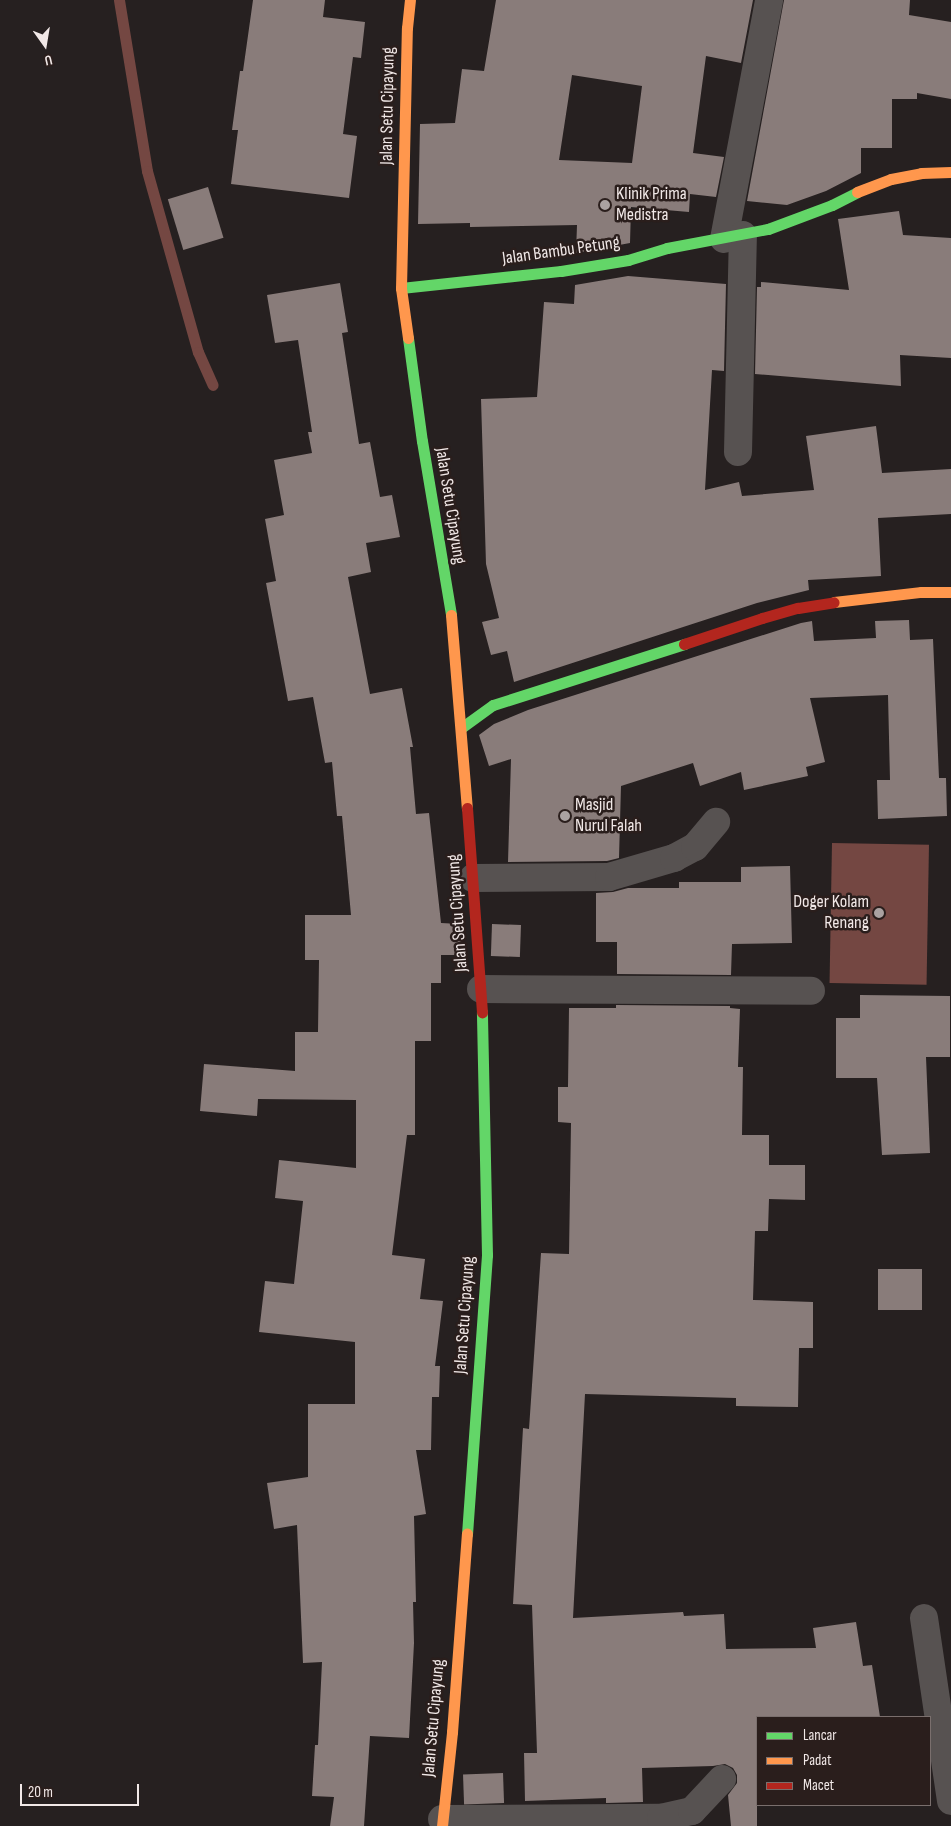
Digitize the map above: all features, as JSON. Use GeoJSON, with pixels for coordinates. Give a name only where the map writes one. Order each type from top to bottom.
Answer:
{"type":"FeatureCollection","features":[{"type":"Feature","properties":{"kind":"street","name":"Jalan Setu Cipayung"},"geometry":{"type":"LineString","coordinates":[[410,0],[407,28],[401,288],[422,441],[453,629],[481,989],[487,1255],[452,1732],[442,1823]]}},
{"type":"Feature","properties":{"kind":"street"},"geometry":{"type":"LineString","coordinates":[[738,452],[733,237],[769,0]]}},
{"type":"Feature","properties":{"kind":"street","name":"Jalan Bambu Petung"},"geometry":{"type":"LineString","coordinates":[[401,288],[561,271],[628,260],[668,248],[733,237],[785,224],[832,205],[868,186],[891,179],[921,173],[951,172]]}},
{"type":"Feature","properties":{"kind":"street"},"geometry":{"type":"LineString","coordinates":[[461,728],[494,705],[515,697],[608,670],[762,618],[798,608],[862,597],[922,592],[951,592]]}},
{"type":"Feature","properties":{"kind":"street"},"geometry":{"type":"LineString","coordinates":[[473,878],[609,877],[674,858],[695,847],[716,822]]}},
{"type":"Feature","properties":{"kind":"street"},"geometry":{"type":"LineString","coordinates":[[481,989],[811,991]]}},
{"type":"Feature","properties":{"kind":"street"},"geometry":{"type":"LineString","coordinates":[[924,1618],[951,1801]]}},
{"type":"Feature","properties":{"kind":"street"},"geometry":{"type":"LineString","coordinates":[[442,1823],[661,1818],[692,1811],[722,1779]]}},
{"type":"Feature","properties":{"kind":"shaded area","name":"Doger Kolam Renang"},"geometry":{"type":"Polygon","coordinates":[[[832,843],[929,845],[927,985],[830,983],[832,843]]]}},
{"type":"Feature","properties":{"kind":"building"},"geometry":{"type":"Polygon","coordinates":[[[253,0],[325,0],[323,17],[365,22],[361,58],[353,57],[343,134],[357,136],[349,198],[231,184],[238,130],[232,130],[240,71],[243,71],[253,0]]]}},
{"type":"Feature","properties":{"kind":"building"},"geometry":{"type":"Polygon","coordinates":[[[496,0],[753,0],[741,63],[706,56],[693,153],[724,157],[716,197],[690,194],[689,212],[631,207],[630,243],[576,253],[577,225],[470,227],[470,223],[418,224],[420,124],[455,123],[462,69],[484,71],[496,0]],[[572,75],[559,160],[632,163],[642,86],[572,75]]]}},
{"type":"Feature","properties":{"kind":"building"},"geometry":{"type":"Polygon","coordinates":[[[784,0],[910,0],[909,15],[951,22],[951,99],[917,93],[917,99],[892,99],[892,148],[861,148],[861,173],[826,191],[787,205],[747,201],[784,0]]]}},
{"type":"Feature","properties":{"kind":"building"},"geometry":{"type":"Polygon","coordinates":[[[208,187],[223,238],[183,250],[168,199],[208,187]]]}},
{"type":"Feature","properties":{"kind":"building"},"geometry":{"type":"Polygon","coordinates":[[[899,211],[903,235],[951,238],[951,358],[900,355],[901,386],[755,374],[757,287],[761,287],[761,282],[849,290],[838,219],[899,211]]]}},
{"type":"Feature","properties":{"kind":"building"},"geometry":{"type":"Polygon","coordinates":[[[628,276],[726,284],[724,371],[712,370],[705,490],[739,482],[742,496],[814,490],[806,436],[876,426],[882,473],[951,469],[951,514],[878,518],[881,576],[808,580],[809,590],[757,603],[514,682],[507,651],[491,655],[482,622],[499,618],[486,564],[481,399],[537,397],[544,302],[574,304],[575,285],[628,276]]]}},
{"type":"Feature","properties":{"kind":"building"},"geometry":{"type":"Polygon","coordinates":[[[340,283],[348,332],[342,333],[359,444],[370,442],[380,497],[392,495],[400,537],[366,543],[371,572],[348,577],[370,694],[402,688],[413,747],[410,747],[416,814],[429,813],[441,923],[460,924],[463,955],[441,955],[441,983],[431,983],[431,1041],[415,1041],[415,1135],[407,1135],[392,1255],[425,1259],[420,1299],[443,1301],[435,1366],[440,1366],[439,1397],[432,1397],[431,1450],[416,1450],[426,1514],[414,1516],[416,1602],[413,1602],[414,1643],[409,1738],[370,1736],[364,1826],[330,1826],[334,1797],[312,1796],[315,1745],[318,1745],[322,1662],[303,1663],[297,1525],[274,1529],[267,1483],[308,1477],[308,1404],[355,1404],[355,1342],[259,1332],[265,1281],[294,1284],[303,1201],[275,1198],[279,1160],[356,1168],[356,1100],[258,1099],[257,1116],[200,1111],[204,1064],[295,1071],[295,1032],[318,1032],[319,960],[305,960],[305,915],[351,915],[342,816],[337,816],[332,762],[325,763],[313,697],[288,701],[266,583],[276,581],[265,519],[284,515],[274,460],[312,453],[308,432],[312,432],[298,340],[275,343],[267,295],[340,283]]]}},
{"type":"Feature","properties":{"kind":"building"},"geometry":{"type":"Polygon","coordinates":[[[909,620],[910,640],[933,639],[939,778],[946,778],[947,816],[878,819],[877,780],[890,780],[888,695],[810,698],[825,762],[806,767],[808,776],[744,790],[741,772],[700,786],[693,763],[621,786],[619,858],[607,861],[508,862],[511,759],[489,766],[479,735],[494,724],[528,710],[801,623],[812,621],[814,641],[876,638],[875,621],[909,620]]]}},
{"type":"Feature","properties":{"kind":"building"},"geometry":{"type":"Polygon","coordinates":[[[790,866],[792,943],[732,944],[731,975],[617,974],[617,942],[596,942],[596,893],[613,892],[628,888],[679,888],[679,882],[741,882],[741,867],[790,866]]]}},
{"type":"Feature","properties":{"kind":"building"},"geometry":{"type":"Polygon","coordinates":[[[492,924],[521,925],[520,957],[491,956],[492,924]]]}},
{"type":"Feature","properties":{"kind":"building"},"geometry":{"type":"Polygon","coordinates":[[[860,995],[950,996],[950,1057],[926,1057],[930,1153],[882,1155],[877,1078],[836,1078],[836,1018],[860,1018],[860,995]]]}},
{"type":"Feature","properties":{"kind":"building"},"geometry":{"type":"Polygon","coordinates":[[[616,1005],[730,1006],[730,1008],[740,1009],[738,1067],[743,1067],[742,1135],[769,1135],[769,1165],[805,1165],[805,1200],[769,1199],[768,1231],[755,1231],[753,1300],[813,1302],[813,1348],[799,1348],[798,1407],[736,1406],[736,1398],[585,1394],[573,1618],[683,1612],[684,1616],[724,1614],[726,1649],[816,1648],[813,1628],[856,1622],[863,1666],[872,1665],[880,1716],[756,1716],[757,1826],[731,1826],[728,1795],[737,1783],[737,1775],[733,1768],[725,1764],[642,1768],[643,1802],[606,1803],[606,1798],[525,1801],[524,1753],[537,1753],[532,1605],[513,1604],[523,1428],[529,1429],[541,1253],[569,1254],[571,1123],[558,1122],[558,1087],[568,1087],[569,1008],[616,1008],[616,1005]]]}},
{"type":"Feature","properties":{"kind":"building"},"geometry":{"type":"Polygon","coordinates":[[[878,1269],[922,1269],[922,1310],[878,1310],[878,1269]]]}},
{"type":"Feature","properties":{"kind":"building"},"geometry":{"type":"Polygon","coordinates":[[[503,1773],[504,1803],[464,1804],[463,1774],[503,1773]]]}},
{"type":"Feature","properties":{"kind":"waterway"},"geometry":{"type":"LineString","coordinates":[[119,0],[147,171],[198,352],[213,385]]}},
{"type":"Feature","properties":{"kind":"traffic: fast"},"geometry":{"type":"LineString","coordinates":[[401,288],[561,271],[628,260],[667,248],[768,229],[832,205],[857,192]]}},
{"type":"Feature","properties":{"kind":"traffic: fast"},"geometry":{"type":"LineString","coordinates":[[408,338],[422,441],[451,615]]}},
{"type":"Feature","properties":{"kind":"traffic: fast"},"geometry":{"type":"LineString","coordinates":[[461,728],[493,705],[684,644]]}},
{"type":"Feature","properties":{"kind":"traffic: fast"},"geometry":{"type":"LineString","coordinates":[[467,1534],[487,1255],[482,1012]]}},
{"type":"Feature","properties":{"kind":"traffic: slow"},"geometry":{"type":"LineString","coordinates":[[408,338],[401,288],[407,28],[410,0]]}},
{"type":"Feature","properties":{"kind":"traffic: slow"},"geometry":{"type":"LineString","coordinates":[[857,192],[891,179],[921,173],[951,172]]}},
{"type":"Feature","properties":{"kind":"traffic: slow"},"geometry":{"type":"LineString","coordinates":[[834,602],[921,592],[951,592]]}},
{"type":"Feature","properties":{"kind":"traffic: slow"},"geometry":{"type":"LineString","coordinates":[[451,615],[467,808]]}},
{"type":"Feature","properties":{"kind":"traffic: slow"},"geometry":{"type":"LineString","coordinates":[[442,1826],[452,1732],[467,1534]]}},
{"type":"Feature","properties":{"kind":"traffic: jam"},"geometry":{"type":"LineString","coordinates":[[684,644],[762,618],[798,608],[834,602]]}},
{"type":"Feature","properties":{"kind":"traffic: jam"},"geometry":{"type":"LineString","coordinates":[[467,808],[482,1012]]}},
{"type":"Feature","properties":{"kind":"place","name":"Klinik Prima Medistra"},"geometry":{"type":"Point","coordinates":[605,205]}},
{"type":"Feature","properties":{"kind":"place","name":"Masjid Nurul Falah"},"geometry":{"type":"Point","coordinates":[565,816]}},
{"type":"Feature","properties":{"kind":"place","name":"Doger Kolam Renang"},"geometry":{"type":"Point","coordinates":[879,913]}}]}
